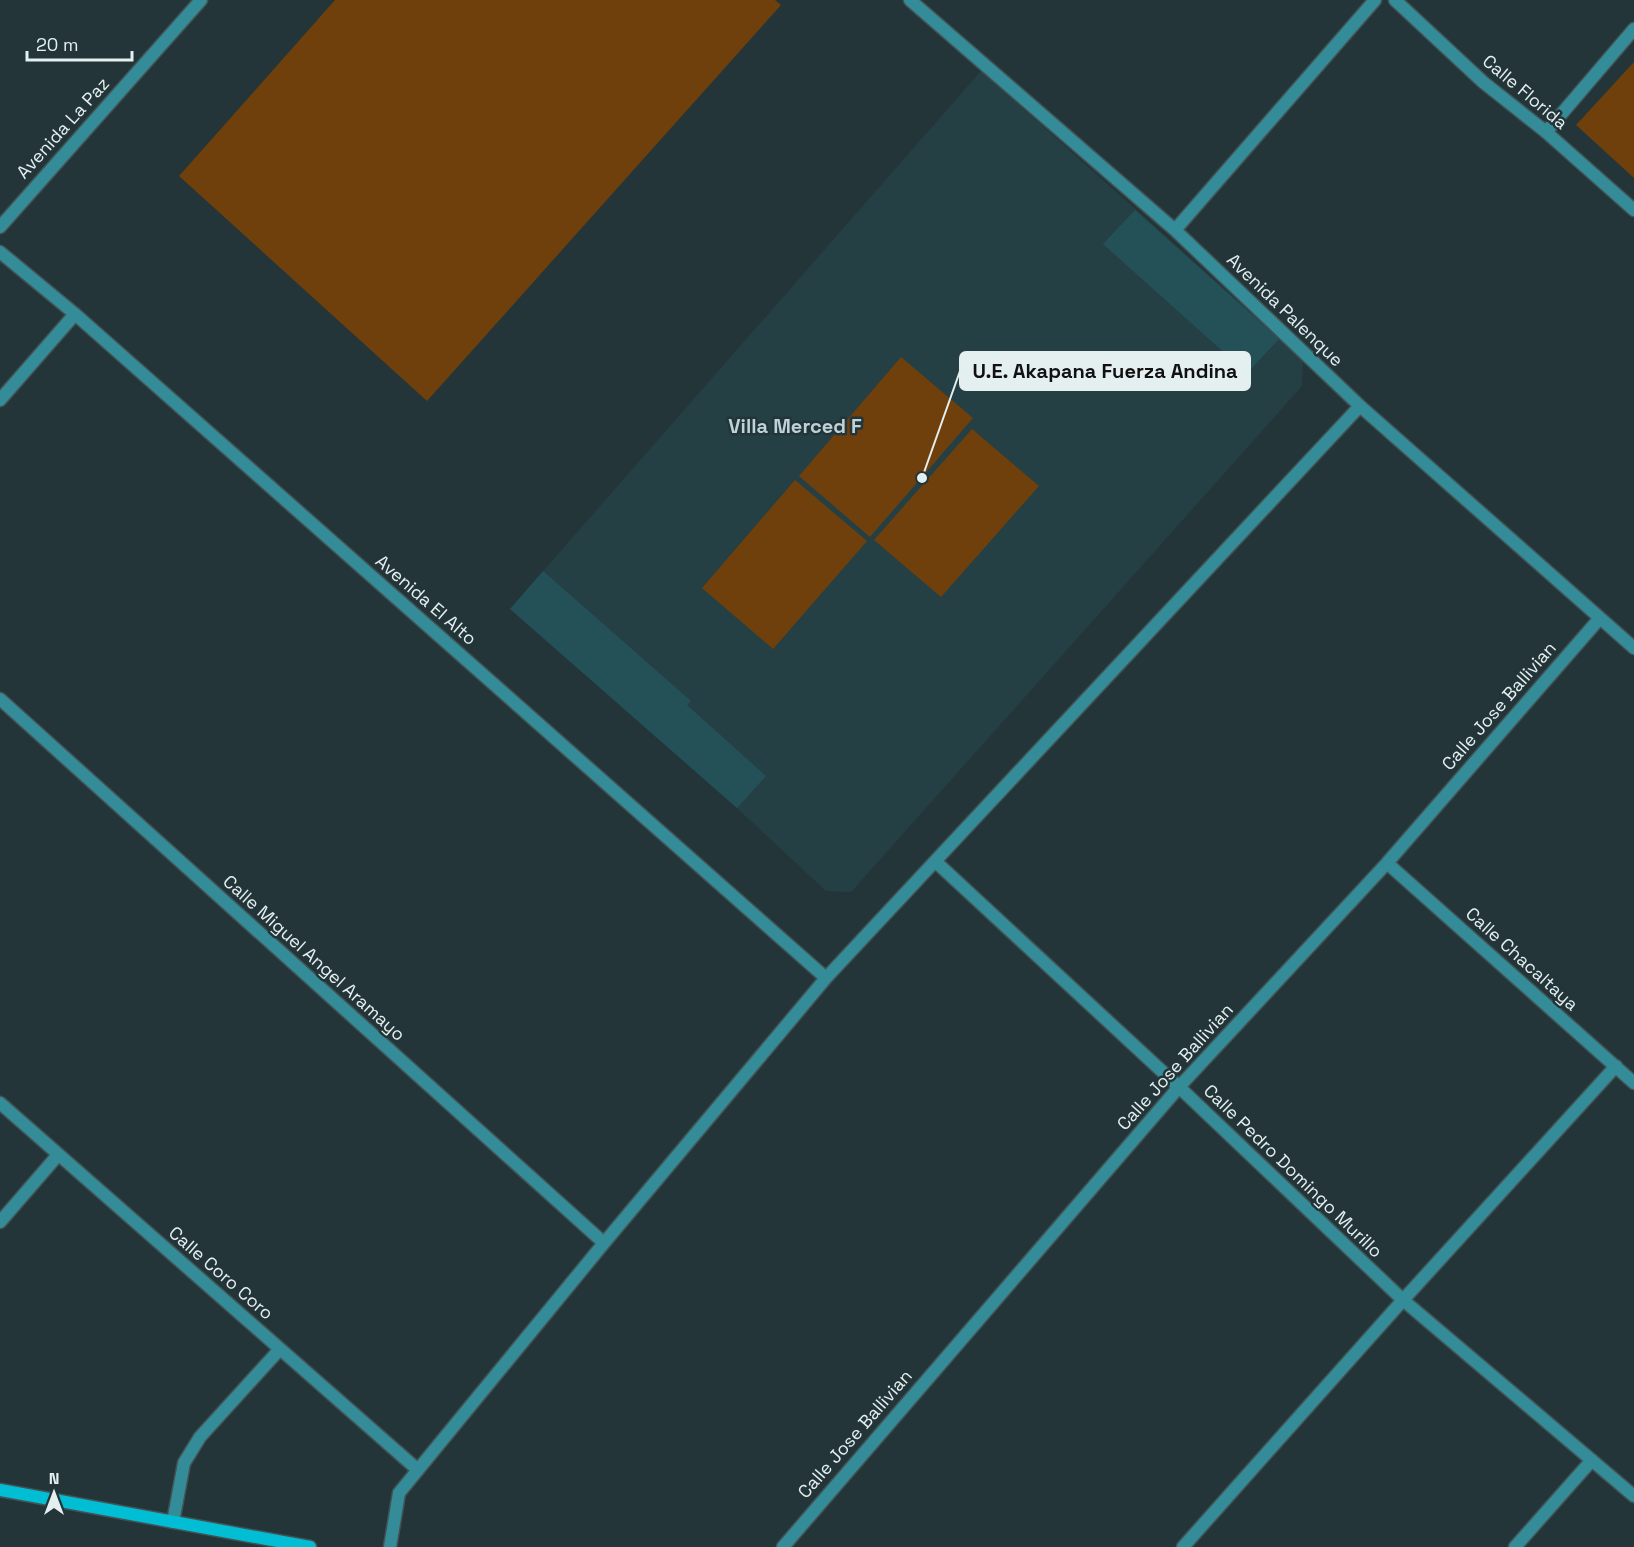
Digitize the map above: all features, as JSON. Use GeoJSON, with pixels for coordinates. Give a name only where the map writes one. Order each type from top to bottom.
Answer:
{"type":"FeatureCollection","features":[{"type":"Feature","properties":{"kind":"street","name":"Avenida La Paz"},"geometry":{"type":"LineString","coordinates":[[0,227],[201,0]]}},
{"type":"Feature","properties":{"kind":"street","name":"Avenida Palenque"},"geometry":{"type":"LineString","coordinates":[[910,0],[1175,230],[1360,406],[1634,648]]}},
{"type":"Feature","properties":{"kind":"street"},"geometry":{"type":"LineString","coordinates":[[1175,230],[1375,0]]}},
{"type":"Feature","properties":{"kind":"street","name":"Calle Florida"},"geometry":{"type":"LineString","coordinates":[[1395,0],[1483,82],[1546,132],[1634,210]]}},
{"type":"Feature","properties":{"kind":"street"},"geometry":{"type":"LineString","coordinates":[[1546,132],[1634,29]]}},
{"type":"Feature","properties":{"kind":"street","name":"Avenida El Alto"},"geometry":{"type":"LineString","coordinates":[[0,252],[75,314],[826,978]]}},
{"type":"Feature","properties":{"kind":"street"},"geometry":{"type":"LineString","coordinates":[[0,400],[75,314]]}},
{"type":"Feature","properties":{"kind":"street"},"geometry":{"type":"LineString","coordinates":[[390,1547],[399,1493],[604,1242],[826,978],[1360,406]]}},
{"type":"Feature","properties":{"kind":"street","name":"Calle Jose Ballivian"},"geometry":{"type":"LineString","coordinates":[[783,1547],[1179,1087],[1387,863],[1600,618]]}},
{"type":"Feature","properties":{"kind":"street","name":"Calle Miguel Angel Aramayo"},"geometry":{"type":"LineString","coordinates":[[0,700],[604,1242]]}},
{"type":"Feature","properties":{"kind":"street","name":"Calle Pedro Domingo Murillo"},"geometry":{"type":"LineString","coordinates":[[936,862],[1179,1087],[1403,1300],[1634,1496]]}},
{"type":"Feature","properties":{"kind":"street","name":"Calle Chacaltaya"},"geometry":{"type":"LineString","coordinates":[[1387,863],[1634,1083]]}},
{"type":"Feature","properties":{"kind":"street"},"geometry":{"type":"LineString","coordinates":[[1183,1547],[1616,1066]]}},
{"type":"Feature","properties":{"kind":"street","name":"Calle Coro Coro"},"geometry":{"type":"LineString","coordinates":[[0,1103],[418,1470]]}},
{"type":"Feature","properties":{"kind":"street"},"geometry":{"type":"LineString","coordinates":[[0,1222],[58,1155]]}},
{"type":"Feature","properties":{"kind":"street"},"geometry":{"type":"LineString","coordinates":[[173,1522],[184,1463],[200,1437],[280,1349]]}},
{"type":"Feature","properties":{"kind":"street"},"geometry":{"type":"LineString","coordinates":[[1515,1547],[1592,1460]]}},
{"type":"Feature","properties":{"kind":"street"},"geometry":{"type":"LineString","coordinates":[[0,1490],[310,1547]]}},
{"type":"Feature","properties":{"kind":"shaded area"},"geometry":{"type":"Polygon","coordinates":[[[335,0],[775,0],[781,5],[427,401],[179,176],[335,0]]]}},
{"type":"Feature","properties":{"kind":"shaded area"},"geometry":{"type":"Polygon","coordinates":[[[1634,62],[1634,178],[1576,125],[1634,62]]]}},
{"type":"Feature","properties":{"kind":"shaded area"},"geometry":{"type":"Polygon","coordinates":[[[981,71],[1303,359],[1302,386],[851,892],[826,891],[737,808],[510,609],[981,71]]]}},
{"type":"Feature","properties":{"kind":"shaded area"},"geometry":{"type":"Polygon","coordinates":[[[901,357],[973,418],[870,537],[799,476],[901,357]]]}},
{"type":"Feature","properties":{"kind":"shaded area"},"geometry":{"type":"Polygon","coordinates":[[[972,429],[1039,486],[941,597],[874,540],[972,429]]]}},
{"type":"Feature","properties":{"kind":"shaded area"},"geometry":{"type":"Polygon","coordinates":[[[795,480],[867,541],[773,649],[702,588],[795,480]]]}},
{"type":"Feature","properties":{"kind":"building"},"geometry":{"type":"Polygon","coordinates":[[[1135,210],[1279,339],[1247,373],[1103,244],[1135,210]]]}},
{"type":"Feature","properties":{"kind":"building"},"geometry":{"type":"Polygon","coordinates":[[[543,571],[691,701],[687,705],[766,776],[737,808],[510,609],[543,571]]]}},
{"type":"Feature","properties":{"kind":"place","name":"U.E. Akapana Fuerza Andina"},"geometry":{"type":"Point","coordinates":[922,478]}},
{"type":"Feature","properties":{"kind":"district","name":"Villa Merced F"},"geometry":{"type":"Point","coordinates":[795,426]}}]}
